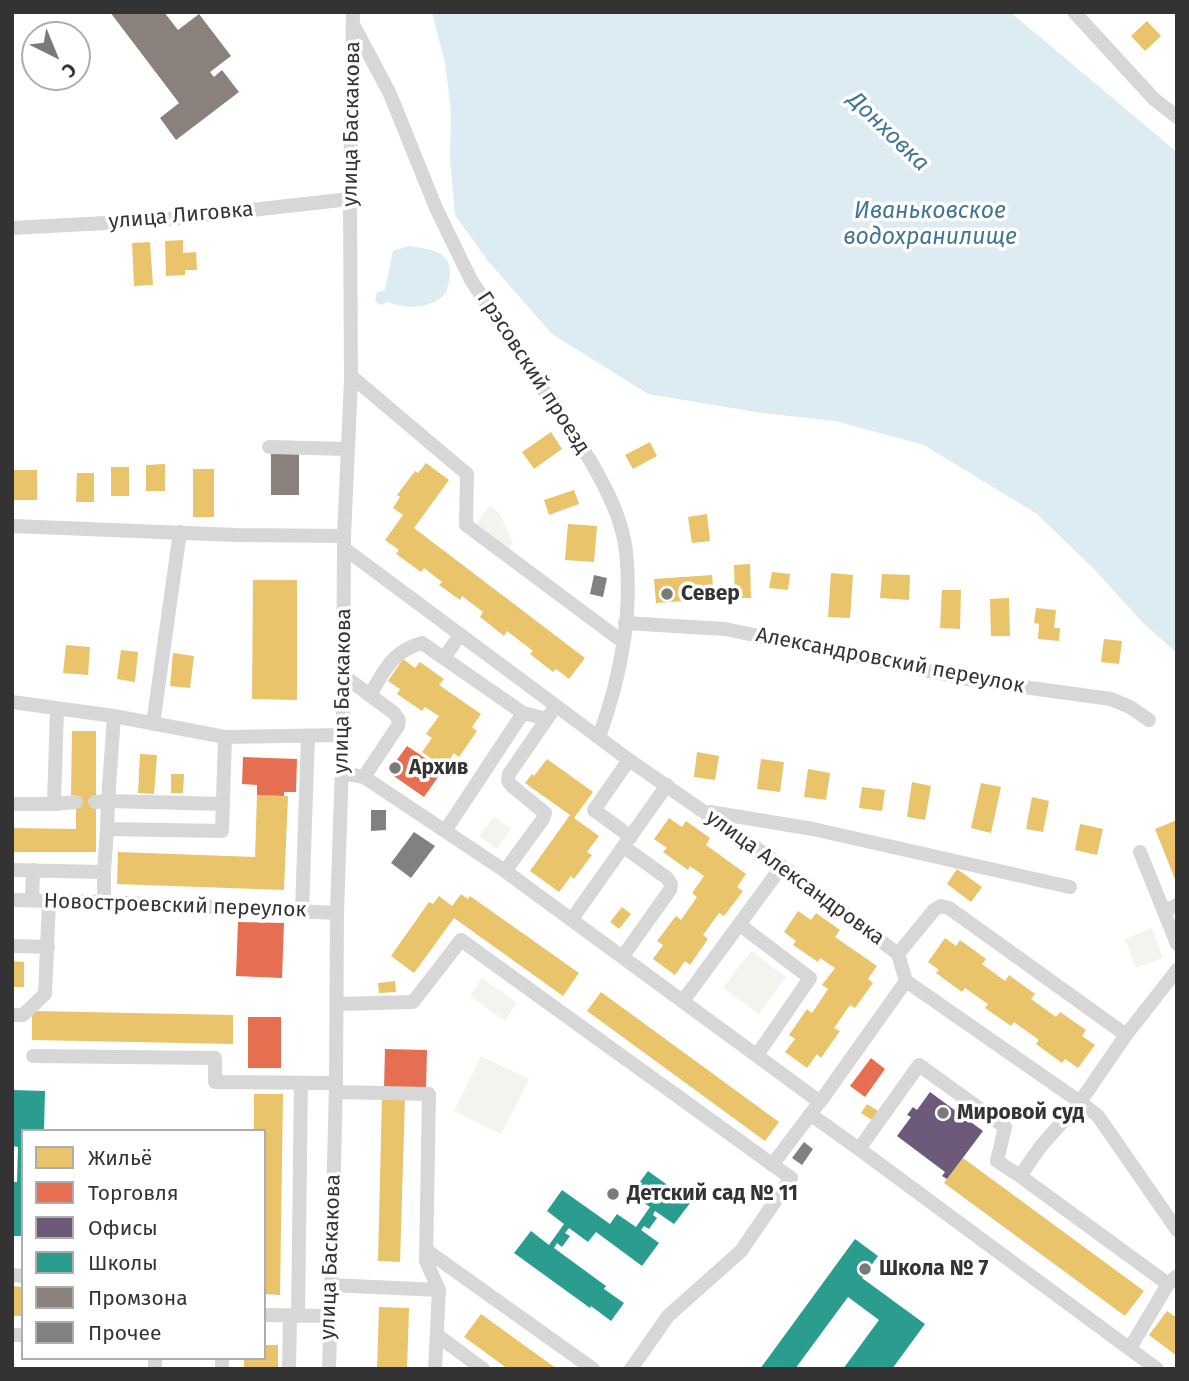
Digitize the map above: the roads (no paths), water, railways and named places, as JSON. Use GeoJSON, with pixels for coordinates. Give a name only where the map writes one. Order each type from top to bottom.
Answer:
{"type":"FeatureCollection","features":[{"type":"Feature","properties":{"kind":"street"},"geometry":{"type":"LineString","coordinates":[[1074,12],[1154,100],[1177,117]]}},
{"type":"Feature","properties":{"kind":"street","name":"улица Баскакова"},"geometry":{"type":"LineString","coordinates":[[329,1369],[343,736],[344,542],[351,376],[353,19]]}},
{"type":"Feature","properties":{"kind":"street","name":"Грэсовский проезд"},"geometry":{"type":"LineString","coordinates":[[353,19],[390,94],[436,208],[471,280],[606,486],[619,520],[626,550],[625,623],[614,693],[599,737]]}},
{"type":"Feature","properties":{"kind":"street","name":"улица Лиговка"},"geometry":{"type":"LineString","coordinates":[[12,228],[162,220],[350,199]]}},
{"type":"Feature","properties":{"kind":"street"},"geometry":{"type":"LineString","coordinates":[[351,376],[467,474],[466,525],[622,642]]}},
{"type":"Feature","properties":{"kind":"street"},"geometry":{"type":"LineString","coordinates":[[269,447],[348,449]]}},
{"type":"Feature","properties":{"kind":"street"},"geometry":{"type":"LineString","coordinates":[[12,526],[344,542]]}},
{"type":"Feature","properties":{"kind":"street"},"geometry":{"type":"LineString","coordinates":[[153,723],[180,532]]}},
{"type":"Feature","properties":{"kind":"street","name":"улица Александровка"},"geometry":{"type":"LineString","coordinates":[[344,542],[460,635],[629,760],[782,866],[898,954],[906,981]]}},
{"type":"Feature","properties":{"kind":"street","name":"Александровский переулок"},"geometry":{"type":"LineString","coordinates":[[625,623],[725,629],[972,680],[1111,699],[1130,707],[1149,720]]}},
{"type":"Feature","properties":{"kind":"street"},"geometry":{"type":"LineString","coordinates":[[444,658],[460,635]]}},
{"type":"Feature","properties":{"kind":"street"},"geometry":{"type":"LineString","coordinates":[[370,695],[394,657],[406,647],[422,643],[523,713],[547,719]]}},
{"type":"Feature","properties":{"kind":"street"},"geometry":{"type":"LineString","coordinates":[[344,676],[394,713],[399,720],[364,777]]}},
{"type":"Feature","properties":{"kind":"street"},"geometry":{"type":"LineString","coordinates":[[12,702],[114,716],[225,737],[343,736]]}},
{"type":"Feature","properties":{"kind":"street"},"geometry":{"type":"LineString","coordinates":[[505,871],[545,813],[508,780],[509,774],[556,706]]}},
{"type":"Feature","properties":{"kind":"street"},"geometry":{"type":"LineString","coordinates":[[54,804],[57,709]]}},
{"type":"Feature","properties":{"kind":"street"},"geometry":{"type":"LineString","coordinates":[[445,831],[523,713]]}},
{"type":"Feature","properties":{"kind":"street"},"geometry":{"type":"LineString","coordinates":[[104,902],[107,829],[102,801],[114,716]]}},
{"type":"Feature","properties":{"kind":"street"},"geometry":{"type":"LineString","coordinates":[[302,911],[308,736]]}},
{"type":"Feature","properties":{"kind":"street"},"geometry":{"type":"LineString","coordinates":[[107,829],[222,831],[225,737]]}},
{"type":"Feature","properties":{"kind":"street"},"geometry":{"type":"LineString","coordinates":[[623,956],[670,890],[671,884],[594,810],[629,760]]}},
{"type":"Feature","properties":{"kind":"street"},"geometry":{"type":"LineString","coordinates":[[342,773],[364,777],[505,871],[820,1102]]}},
{"type":"Feature","properties":{"kind":"street"},"geometry":{"type":"LineString","coordinates":[[572,919],[667,785]]}},
{"type":"Feature","properties":{"kind":"street"},"geometry":{"type":"LineString","coordinates":[[102,801],[223,804]]}},
{"type":"Feature","properties":{"kind":"street"},"geometry":{"type":"LineString","coordinates":[[12,804],[76,802]]}},
{"type":"Feature","properties":{"kind":"street"},"geometry":{"type":"LineString","coordinates":[[705,811],[813,829],[1070,887]]}},
{"type":"Feature","properties":{"kind":"street"},"geometry":{"type":"LineString","coordinates":[[1140,852],[1170,908],[1177,944]]}},
{"type":"Feature","properties":{"kind":"street"},"geometry":{"type":"LineString","coordinates":[[683,1001],[782,866]]}},
{"type":"Feature","properties":{"kind":"street"},"geometry":{"type":"LineString","coordinates":[[12,870],[104,872]]}},
{"type":"Feature","properties":{"kind":"street"},"geometry":{"type":"LineString","coordinates":[[32,901],[33,870]]}},
{"type":"Feature","properties":{"kind":"street","name":"Новостроевский переулок"},"geometry":{"type":"LineString","coordinates":[[12,900],[337,913]]}},
{"type":"Feature","properties":{"kind":"street"},"geometry":{"type":"LineString","coordinates":[[12,1015],[23,1015],[45,994],[49,902]]}},
{"type":"Feature","properties":{"kind":"street"},"geometry":{"type":"LineString","coordinates":[[898,954],[934,910],[941,906],[948,908],[1125,1035]]}},
{"type":"Feature","properties":{"kind":"street"},"geometry":{"type":"LineString","coordinates":[[740,925],[810,978],[757,1055]]}},
{"type":"Feature","properties":{"kind":"street"},"geometry":{"type":"LineString","coordinates":[[338,1004],[413,1002],[461,940],[791,1178],[741,1251],[667,1317],[631,1369]]}},
{"type":"Feature","properties":{"kind":"street"},"geometry":{"type":"LineString","coordinates":[[12,946],[48,947]]}},
{"type":"Feature","properties":{"kind":"street"},"geometry":{"type":"LineString","coordinates":[[1020,1176],[1041,1146],[1080,1102],[1125,1035],[1177,970]]}},
{"type":"Feature","properties":{"kind":"street"},"geometry":{"type":"LineString","coordinates":[[772,1164],[906,981],[1098,1116],[1177,1230]]}},
{"type":"Feature","properties":{"kind":"street"},"geometry":{"type":"LineString","coordinates":[[33,1056],[215,1058],[215,1082],[301,1083],[429,1094],[426,1261],[439,1290],[435,1369]]}},
{"type":"Feature","properties":{"kind":"street"},"geometry":{"type":"LineString","coordinates":[[859,1149],[919,1065],[1005,1127],[997,1161],[1172,1280],[1130,1348]]}},
{"type":"Feature","properties":{"kind":"street"},"geometry":{"type":"LineString","coordinates":[[289,1369],[294,1316],[301,1083]]}},
{"type":"Feature","properties":{"kind":"street"},"geometry":{"type":"LineString","coordinates":[[810,1114],[1157,1369]]}},
{"type":"Feature","properties":{"kind":"street"},"geometry":{"type":"LineString","coordinates":[[426,1250],[593,1369]]}},
{"type":"Feature","properties":{"kind":"street"},"geometry":{"type":"LineString","coordinates":[[330,1285],[439,1290]]}},
{"type":"Feature","properties":{"kind":"street"},"geometry":{"type":"LineString","coordinates":[[266,1315],[330,1316]]}},
{"type":"Feature","properties":{"kind":"street"},"geometry":{"type":"LineString","coordinates":[[437,1335],[483,1369]]}},
{"type":"Feature","properties":{"kind":"water","name":"Иваньковское водохранилище"},"geometry":{"type":"Polygon","coordinates":[[[432,12],[1010,12],[1177,152],[1177,653],[1143,623],[1094,569],[1037,514],[924,445],[835,421],[762,413],[648,394],[552,334],[488,261],[455,215],[450,158],[451,111],[445,63],[432,12]]]}},
{"type":"Feature","properties":{"kind":"water"},"geometry":{"type":"Polygon","coordinates":[[[408,246],[438,252],[444,256],[450,270],[446,293],[433,303],[418,307],[377,303],[377,292],[385,290],[393,251],[408,246]]]}},
{"type":"Feature","properties":{"kind":"place","name":"Север"},"geometry":{"type":"Point","coordinates":[667,594]}},
{"type":"Feature","properties":{"kind":"place","name":"Архив"},"geometry":{"type":"Point","coordinates":[395,768]}},
{"type":"Feature","properties":{"kind":"place","name":"Мировой суд"},"geometry":{"type":"Point","coordinates":[943,1113]}},
{"type":"Feature","properties":{"kind":"place","name":"Детский сад № 11"},"geometry":{"type":"Point","coordinates":[613,1194]}},
{"type":"Feature","properties":{"kind":"place","name":"Школа № 7"},"geometry":{"type":"Point","coordinates":[865,1269]}},
{"type":"Feature","properties":{"kind":"water label","name":"Донховка"},"geometry":{"type":"Point","coordinates":[888,132]}}]}
